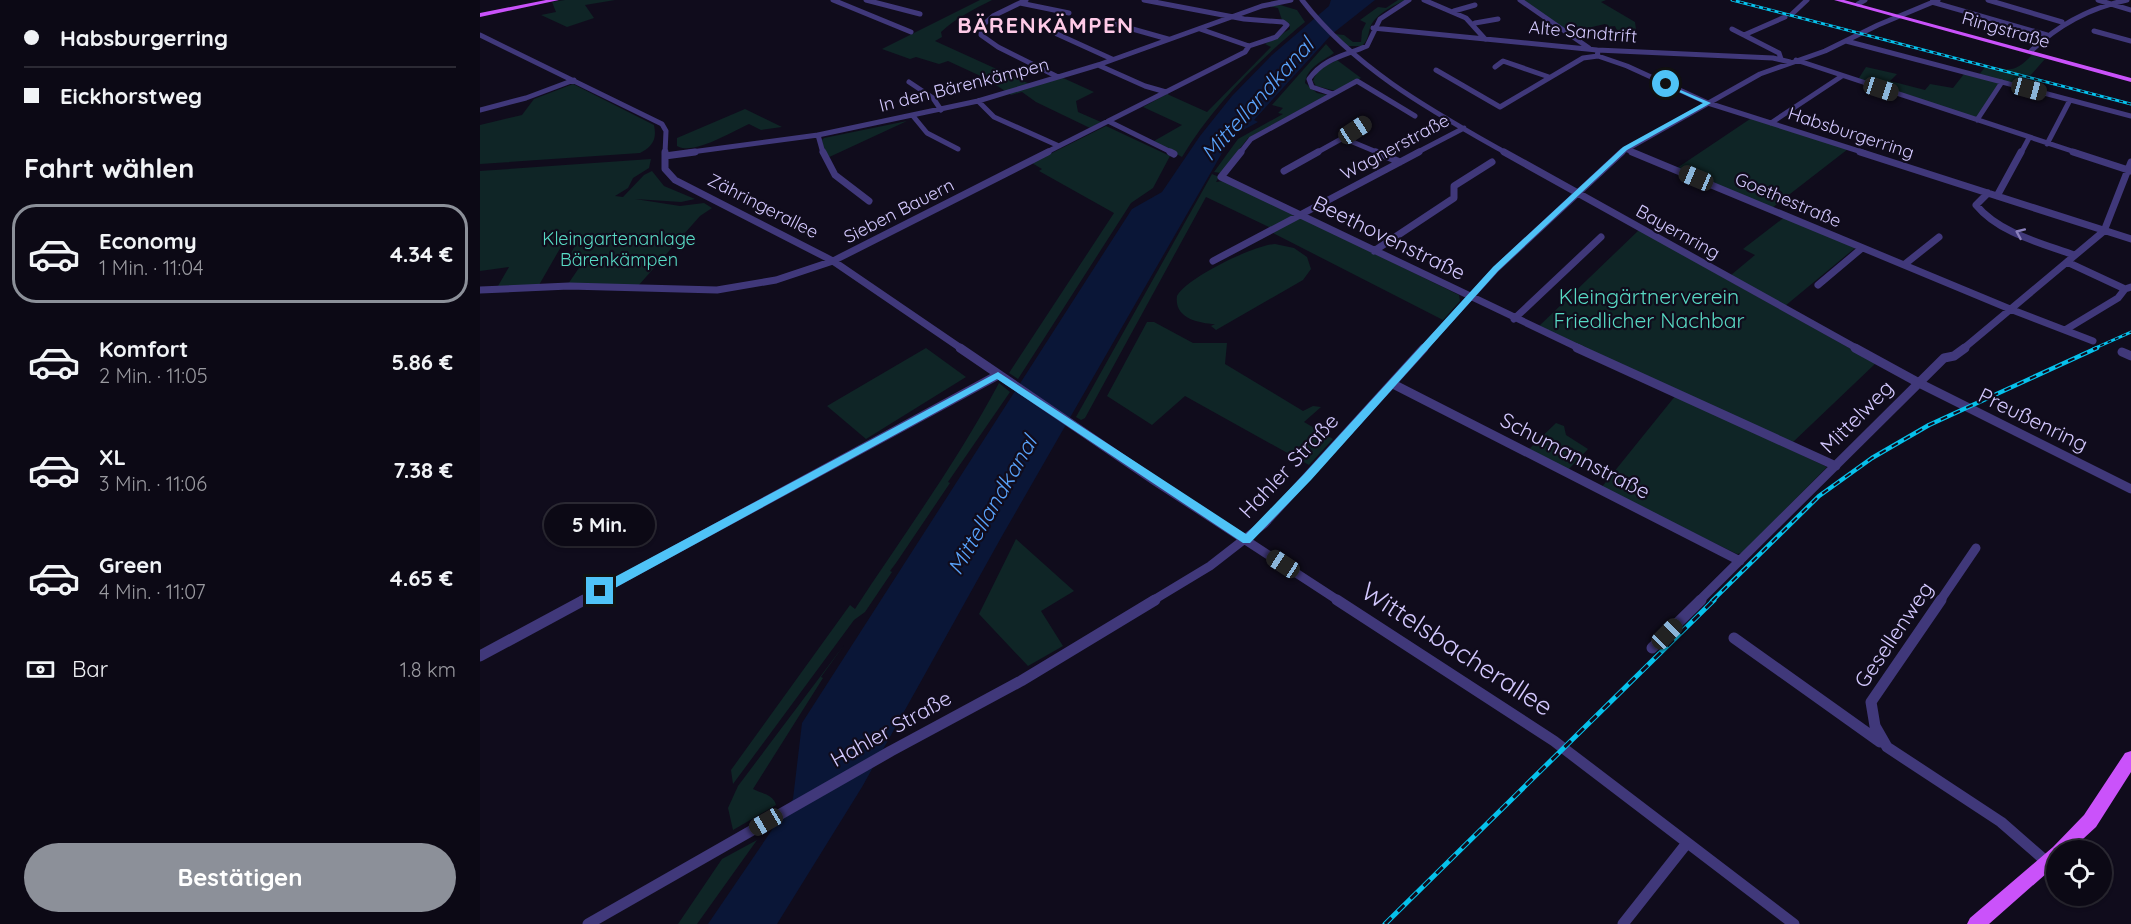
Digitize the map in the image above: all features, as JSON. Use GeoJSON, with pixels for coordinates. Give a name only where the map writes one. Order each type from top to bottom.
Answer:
{"type":"FeatureCollection","features":[{"type":"Feature","properties":{"kind":"main road"},"geometry":{"type":"LineString","coordinates":[[480,15],[556,0]]}},
{"type":"Feature","properties":{"kind":"main road","name":"Ringstraße"},"geometry":{"type":"LineString","coordinates":[[1838,0],[2131,78]]}},
{"type":"Feature","properties":{"kind":"main road","name":"Ringstraße"},"geometry":{"type":"LineString","coordinates":[[1844,0],[1862,2],[1899,16],[2131,78]]}},
{"type":"Feature","properties":{"kind":"main road"},"geometry":{"type":"LineString","coordinates":[[2071,840],[2090,821],[2131,758]]}},
{"type":"Feature","properties":{"kind":"main road"},"geometry":{"type":"LineString","coordinates":[[1976,924],[2046,864]]}},
{"type":"Feature","properties":{"kind":"street"},"geometry":{"type":"LineString","coordinates":[[834,0],[911,32]]}},
{"type":"Feature","properties":{"kind":"street"},"geometry":{"type":"LineString","coordinates":[[866,0],[888,2],[920,14]]}},
{"type":"Feature","properties":{"kind":"street"},"geometry":{"type":"LineString","coordinates":[[1012,0],[1069,13]]}},
{"type":"Feature","properties":{"kind":"street"},"geometry":{"type":"LineString","coordinates":[[1144,0],[1231,17]]}},
{"type":"Feature","properties":{"kind":"street","name":"In den Bärenkämpen"},"geometry":{"type":"LineString","coordinates":[[665,156],[818,135],[978,101],[1098,65],[1275,0]]}},
{"type":"Feature","properties":{"kind":"street","name":"In den Bärenkämpen"},"geometry":{"type":"LineString","coordinates":[[1262,6],[1291,0]]}},
{"type":"Feature","properties":{"kind":"street","name":"Bayernring"},"geometry":{"type":"LineString","coordinates":[[1296,0],[1300,8],[1309,14]]}},
{"type":"Feature","properties":{"kind":"street","name":"Bayernring"},"geometry":{"type":"LineString","coordinates":[[1302,0],[1309,14],[1331,40],[1348,55],[1423,105],[1577,194],[1919,382]]}},
{"type":"Feature","properties":{"kind":"street"},"geometry":{"type":"LineString","coordinates":[[1409,0],[1381,18],[1373,31],[1375,39],[1370,48],[1331,60],[1317,68],[1309,79],[1316,89],[1333,94],[1357,81],[1415,116]]}},
{"type":"Feature","properties":{"kind":"street"},"geometry":{"type":"LineString","coordinates":[[1424,0],[1454,10],[1475,23],[1485,39]]}},
{"type":"Feature","properties":{"kind":"street","name":"Habsburgerring"},"geometry":{"type":"LineString","coordinates":[[1520,0],[1595,51],[1708,103],[2131,239]]}},
{"type":"Feature","properties":{"kind":"street"},"geometry":{"type":"LineString","coordinates":[[1792,14],[1807,0]]}},
{"type":"Feature","properties":{"kind":"street"},"geometry":{"type":"LineString","coordinates":[[1988,0],[2062,22]]}},
{"type":"Feature","properties":{"kind":"street"},"geometry":{"type":"LineString","coordinates":[[2098,0],[2131,10]]}},
{"type":"Feature","properties":{"kind":"street"},"geometry":{"type":"LineString","coordinates":[[2031,51],[2062,22],[2109,3],[2127,0]]}},
{"type":"Feature","properties":{"kind":"street"},"geometry":{"type":"LineString","coordinates":[[1023,1],[993,16],[982,26],[981,34],[995,46],[1038,65],[1058,77]]}},
{"type":"Feature","properties":{"kind":"street"},"geometry":{"type":"LineString","coordinates":[[1935,1],[2047,35]]}},
{"type":"Feature","properties":{"kind":"street","name":"Hahler Straße"},"geometry":{"type":"LineString","coordinates":[[588,924],[891,751],[1021,681],[1210,566],[1246,540],[1523,242],[1625,149],[1760,74],[1846,41],[1935,1]]}},
{"type":"Feature","properties":{"kind":"street"},"geometry":{"type":"LineString","coordinates":[[866,13],[888,2]]}},
{"type":"Feature","properties":{"kind":"street","name":"In den Bärenkämpen"},"geometry":{"type":"LineString","coordinates":[[1262,6],[1285,3],[1300,8]]}},
{"type":"Feature","properties":{"kind":"street"},"geometry":{"type":"LineString","coordinates":[[1454,10],[1475,5]]}},
{"type":"Feature","properties":{"kind":"street","name":"Sieben Bauern"},"geometry":{"type":"LineString","coordinates":[[480,290],[569,286],[717,290],[761,284],[789,277],[833,261],[1245,52],[1249,46],[1275,37],[1286,30],[1287,25],[1279,22],[1231,17]]}},
{"type":"Feature","properties":{"kind":"street"},"geometry":{"type":"LineString","coordinates":[[1744,35],[1785,17]]}},
{"type":"Feature","properties":{"kind":"street"},"geometry":{"type":"LineString","coordinates":[[1475,23],[1498,19]]}},
{"type":"Feature","properties":{"kind":"street"},"geometry":{"type":"LineString","coordinates":[[1104,21],[1169,39]]}},
{"type":"Feature","properties":{"kind":"street"},"geometry":{"type":"LineString","coordinates":[[1200,28],[1249,46]]}},
{"type":"Feature","properties":{"kind":"street"},"geometry":{"type":"LineString","coordinates":[[1732,30],[1779,52],[1781,59]]}},
{"type":"Feature","properties":{"kind":"street","name":"Alte Sandtrift"},"geometry":{"type":"LineString","coordinates":[[1373,31],[1485,39],[1595,51],[1781,59],[1842,76],[2129,171]]}},
{"type":"Feature","properties":{"kind":"street"},"geometry":{"type":"LineString","coordinates":[[2094,31],[2131,41]]}},
{"type":"Feature","properties":{"kind":"street","name":"Zähringerallee"},"geometry":{"type":"LineString","coordinates":[[480,34],[662,124],[666,131],[665,169],[675,180],[833,261],[1001,378],[1083,431]]}},
{"type":"Feature","properties":{"kind":"street"},"geometry":{"type":"LineString","coordinates":[[1057,34],[1112,59]]}},
{"type":"Feature","properties":{"kind":"street"},"geometry":{"type":"LineString","coordinates":[[1846,41],[2131,116]]}},
{"type":"Feature","properties":{"kind":"street"},"geometry":{"type":"LineString","coordinates":[[1437,70],[1500,106],[1595,51]]}},
{"type":"Feature","properties":{"kind":"street"},"geometry":{"type":"LineString","coordinates":[[1495,67],[1503,61],[1550,77]]}},
{"type":"Feature","properties":{"kind":"street"},"geometry":{"type":"LineString","coordinates":[[1098,65],[1144,86],[1166,92]]}},
{"type":"Feature","properties":{"kind":"street"},"geometry":{"type":"LineString","coordinates":[[1771,123],[1842,76]]}},
{"type":"Feature","properties":{"kind":"street"},"geometry":{"type":"LineString","coordinates":[[480,110],[526,98],[574,80]]}},
{"type":"Feature","properties":{"kind":"street"},"geometry":{"type":"LineString","coordinates":[[909,82],[933,98],[941,110]]}},
{"type":"Feature","properties":{"kind":"street"},"geometry":{"type":"LineString","coordinates":[[1977,120],[2002,82]]}},
{"type":"Feature","properties":{"kind":"street","name":"Beethovenstraße"},"geometry":{"type":"LineString","coordinates":[[1333,94],[1251,139],[1221,177],[1514,319],[1836,466]]}},
{"type":"Feature","properties":{"kind":"street"},"geometry":{"type":"LineString","coordinates":[[2047,144],[2070,100]]}},
{"type":"Feature","properties":{"kind":"street"},"geometry":{"type":"LineString","coordinates":[[978,101],[994,117],[1059,146]]}},
{"type":"Feature","properties":{"kind":"street"},"geometry":{"type":"LineString","coordinates":[[913,116],[927,133],[958,149]]}},
{"type":"Feature","properties":{"kind":"street"},"geometry":{"type":"LineString","coordinates":[[1108,121],[1174,154]]}},
{"type":"Feature","properties":{"kind":"street"},"geometry":{"type":"LineString","coordinates":[[1284,171],[1368,122]]}},
{"type":"Feature","properties":{"kind":"street","name":"Wagnerstraße"},"geometry":{"type":"LineString","coordinates":[[1213,261],[1464,128]]}},
{"type":"Feature","properties":{"kind":"street"},"geometry":{"type":"LineString","coordinates":[[818,135],[824,160],[839,181],[869,201]]}},
{"type":"Feature","properties":{"kind":"street"},"geometry":{"type":"LineString","coordinates":[[1343,138],[1400,162]]}},
{"type":"Feature","properties":{"kind":"street"},"geometry":{"type":"LineString","coordinates":[[1997,196],[2029,138]]}},
{"type":"Feature","properties":{"kind":"street","name":"Goethestraße"},"geometry":{"type":"LineString","coordinates":[[1625,149],[2010,309],[2093,340]]}},
{"type":"Feature","properties":{"kind":"street"},"geometry":{"type":"LineString","coordinates":[[1374,251],[1454,198],[1454,186],[1492,162]]}},
{"type":"Feature","properties":{"kind":"street"},"geometry":{"type":"LineString","coordinates":[[2104,231],[2131,162]]}},
{"type":"Feature","properties":{"kind":"street"},"geometry":{"type":"LineString","coordinates":[[1988,193],[1976,205],[1983,214],[2024,236],[2074,255]]}},
{"type":"Feature","properties":{"kind":"street","name":"Mittelweg"},"geometry":{"type":"LineString","coordinates":[[1652,648],[1944,358],[1954,356],[2104,231]]}},
{"type":"Feature","properties":{"kind":"street"},"geometry":{"type":"LineString","coordinates":[[1514,319],[1601,237]]}},
{"type":"Feature","properties":{"kind":"street"},"geometry":{"type":"LineString","coordinates":[[1905,264],[1938,237]]}},
{"type":"Feature","properties":{"kind":"street"},"geometry":{"type":"LineString","coordinates":[[1818,285],[1862,248]]}},
{"type":"Feature","properties":{"kind":"street"},"geometry":{"type":"LineString","coordinates":[[2065,330],[2118,298],[2128,288],[2067,262]]}},
{"type":"Feature","properties":{"kind":"street"},"geometry":{"type":"LineString","coordinates":[[761,284],[762,293]]}},
{"type":"Feature","properties":{"kind":"street"},"geometry":{"type":"LineString","coordinates":[[2122,352],[2131,356]]}},
{"type":"Feature","properties":{"kind":"street"},"geometry":{"type":"LineString","coordinates":[[480,656],[1001,378]]}},
{"type":"Feature","properties":{"kind":"street","name":"Preußenring"},"geometry":{"type":"LineString","coordinates":[[1919,382],[2131,489]]}},
{"type":"Feature","properties":{"kind":"street","name":"Schumannstraße"},"geometry":{"type":"LineString","coordinates":[[1393,384],[1740,561]]}},
{"type":"Feature","properties":{"kind":"street","name":"Wittelsbacherallee"},"geometry":{"type":"LineString","coordinates":[[1083,431],[1554,741],[1794,924]]}},
{"type":"Feature","properties":{"kind":"street","name":"Gesellenweg"},"geometry":{"type":"LineString","coordinates":[[1887,747],[1878,734],[1871,717],[1871,702],[1976,548]]}},
{"type":"Feature","properties":{"kind":"street","name":"Gesellenweg"},"geometry":{"type":"LineString","coordinates":[[1734,638],[1887,747],[2046,850]]}},
{"type":"Feature","properties":{"kind":"street"},"geometry":{"type":"LineString","coordinates":[[1623,924],[1687,843]]}},
{"type":"Feature","properties":{"kind":"green space"},"geometry":{"type":"Polygon","coordinates":[[[615,0],[585,5],[594,18],[567,27],[541,15],[556,12],[552,2],[615,0]]]}},
{"type":"Feature","properties":{"kind":"green space"},"geometry":{"type":"Polygon","coordinates":[[[980,0],[992,0],[953,22],[941,32],[942,37],[935,41],[1034,86],[1061,77],[1094,92],[1076,101],[1078,112],[1101,122],[1090,128],[1036,102],[1022,92],[1011,95],[987,79],[948,61],[939,64],[916,57],[910,59],[882,49],[980,0]]]}},
{"type":"Feature","properties":{"kind":"green space"},"geometry":{"type":"Polygon","coordinates":[[[1398,0],[1406,0],[1390,8],[1372,23],[1367,40],[1362,46],[1347,46],[1334,34],[1344,35],[1353,42],[1361,42],[1362,31],[1366,23],[1360,20],[1378,7],[1386,8],[1398,0]]]}},
{"type":"Feature","properties":{"kind":"green space"},"geometry":{"type":"Polygon","coordinates":[[[1521,0],[1606,0],[1601,2],[1635,22],[1637,37],[1618,33],[1615,26],[1609,27],[1605,24],[1570,32],[1521,0]]]}},
{"type":"Feature","properties":{"kind":"green space"},"geometry":{"type":"Polygon","coordinates":[[[1280,5],[1297,10],[1305,22],[1222,101],[1182,157],[1154,141],[1182,125],[1143,107],[1167,94],[1207,112],[1271,47],[1265,44],[1290,29],[1289,23],[1282,20],[1278,8],[1269,6],[1280,5]]]}},
{"type":"Feature","properties":{"kind":"green space"},"geometry":{"type":"Polygon","coordinates":[[[1326,44],[1334,53],[1312,69],[1305,83],[1317,93],[1327,95],[1248,138],[1221,173],[1214,172],[1238,139],[1283,114],[1278,113],[1283,108],[1272,105],[1326,44]]]}},
{"type":"Feature","properties":{"kind":"green space"},"geometry":{"type":"Polygon","coordinates":[[[2032,55],[2045,59],[2030,76],[2022,74],[2015,85],[2001,81],[1977,119],[1857,81],[1866,67],[1897,74],[1890,81],[1925,90],[1930,84],[1953,88],[1964,74],[1977,77],[1987,65],[2007,69],[2016,68],[2032,55]]]}},
{"type":"Feature","properties":{"kind":"green space"},"geometry":{"type":"Polygon","coordinates":[[[1337,60],[1361,78],[1336,91],[1316,86],[1313,81],[1317,74],[1322,68],[1337,60]]]}},
{"type":"Feature","properties":{"kind":"green space"},"geometry":{"type":"Polygon","coordinates":[[[573,84],[654,125],[655,134],[651,145],[640,153],[480,164],[480,125],[522,115],[534,99],[573,84]]]}},
{"type":"Feature","properties":{"kind":"green space"},"geometry":{"type":"Polygon","coordinates":[[[745,109],[782,127],[761,130],[749,124],[703,145],[693,148],[677,146],[677,138],[745,109]]]}},
{"type":"Feature","properties":{"kind":"green space"},"geometry":{"type":"Polygon","coordinates":[[[1753,117],[1848,149],[1772,208],[1677,168],[1753,117]]]}},
{"type":"Feature","properties":{"kind":"green space"},"geometry":{"type":"Polygon","coordinates":[[[907,121],[825,159],[822,140],[824,138],[907,121]]]}},
{"type":"Feature","properties":{"kind":"green space"},"geometry":{"type":"Polygon","coordinates":[[[1106,126],[1170,156],[1153,188],[1131,203],[1018,379],[1009,373],[1114,213],[1039,171],[1042,169],[1032,163],[1106,126]]]}},
{"type":"Feature","properties":{"kind":"green space","name":"Kleingartenanlage Bärenkämpen"},"geometry":{"type":"Polygon","coordinates":[[[651,159],[649,168],[633,178],[628,188],[615,196],[623,197],[644,175],[652,171],[664,186],[695,199],[681,202],[635,199],[680,206],[704,203],[712,208],[700,216],[638,286],[568,284],[583,262],[567,260],[576,244],[562,245],[539,285],[498,286],[509,267],[480,271],[480,171],[651,159]]]}},
{"type":"Feature","properties":{"kind":"green space"},"geometry":{"type":"Polygon","coordinates":[[[1212,174],[1219,177],[1216,182],[1223,181],[1293,214],[1293,217],[1271,228],[1206,197],[1085,418],[1081,420],[1076,417],[1212,174]]]}},
{"type":"Feature","properties":{"kind":"green space"},"geometry":{"type":"Polygon","coordinates":[[[1786,216],[1855,248],[1785,306],[1731,275],[1755,255],[1743,249],[1786,216]]]}},
{"type":"Feature","properties":{"kind":"green space"},"geometry":{"type":"Polygon","coordinates":[[[1296,218],[1304,219],[1459,295],[1460,301],[1443,320],[1271,232],[1296,218]]]}},
{"type":"Feature","properties":{"kind":"green space","name":"Kleingärtnerverein Friedlicher Nachbar"},"geometry":{"type":"Polygon","coordinates":[[[1639,230],[1876,363],[1792,443],[1537,328],[1639,230]]]}},
{"type":"Feature","properties":{"kind":"green space"},"geometry":{"type":"Polygon","coordinates":[[[1275,244],[1294,248],[1307,257],[1311,269],[1303,280],[1216,330],[1211,326],[1215,324],[1195,321],[1179,310],[1177,296],[1193,280],[1237,256],[1275,244]]]}},
{"type":"Feature","properties":{"kind":"green space"},"geometry":{"type":"Polygon","coordinates":[[[1147,322],[1154,322],[1193,343],[1227,343],[1225,364],[1303,411],[1313,406],[1321,407],[1304,422],[1333,439],[1309,465],[1185,396],[1152,425],[1107,396],[1147,322]]]}},
{"type":"Feature","properties":{"kind":"green space"},"geometry":{"type":"Polygon","coordinates":[[[926,348],[966,377],[866,439],[827,406],[926,348]]]}},
{"type":"Feature","properties":{"kind":"green space"},"geometry":{"type":"Polygon","coordinates":[[[999,383],[1010,392],[948,482],[950,483],[890,571],[892,572],[865,612],[854,620],[733,784],[731,770],[850,605],[855,609],[948,469],[999,383]]]}},
{"type":"Feature","properties":{"kind":"green space"},"geometry":{"type":"Polygon","coordinates":[[[1676,395],[1827,467],[1742,553],[1737,554],[1601,488],[1676,395]]]}},
{"type":"Feature","properties":{"kind":"green space"},"geometry":{"type":"Polygon","coordinates":[[[1556,423],[1564,426],[1566,435],[1588,449],[1568,470],[1528,450],[1556,423]]]}},
{"type":"Feature","properties":{"kind":"green space"},"geometry":{"type":"Polygon","coordinates":[[[1016,539],[1074,591],[1041,611],[1063,646],[1028,666],[979,614],[1016,539]]]}},
{"type":"Feature","properties":{"kind":"green space"},"geometry":{"type":"Polygon","coordinates":[[[844,645],[821,677],[823,678],[753,789],[770,796],[776,805],[733,830],[728,808],[738,786],[844,645]]]}},
{"type":"Feature","properties":{"kind":"green space"},"geometry":{"type":"Polygon","coordinates":[[[757,840],[697,924],[678,924],[722,859],[757,840]]]}},
{"type":"Feature","properties":{"kind":"water","name":"Mittellandkanal"},"geometry":{"type":"Polygon","coordinates":[[[1331,0],[1375,0],[1332,34],[1254,120],[1258,122],[1234,135],[1222,153],[1002,536],[862,787],[777,924],[708,924],[793,799],[802,723],[1132,209],[1162,192],[1200,136],[1232,96],[1272,55],[1329,6],[1331,0]]]}},
{"type":"Feature","properties":{"kind":"railway"},"geometry":{"type":"LineString","coordinates":[[1732,0],[2131,104]]}},
{"type":"Feature","properties":{"kind":"railway"},"geometry":{"type":"LineString","coordinates":[[2093,349],[2131,332]]}},
{"type":"Feature","properties":{"kind":"railway"},"geometry":{"type":"LineString","coordinates":[[1712,601],[1819,496],[1872,458],[1929,425],[2097,348]]}},
{"type":"Feature","properties":{"kind":"railway"},"geometry":{"type":"LineString","coordinates":[[1385,924],[1714,600]]}},
{"type":"Feature","properties":{"kind":"district","name":"BÄRENKÄMPEN"},"geometry":{"type":"Point","coordinates":[1046,25]}},
{"type":"Feature","properties":{"kind":"route"},"geometry":{"type":"LineString","coordinates":[[600,591],[998,375],[1246,540],[1308,477],[1523,242],[1625,149],[1708,103],[1666,84]]}}]}
